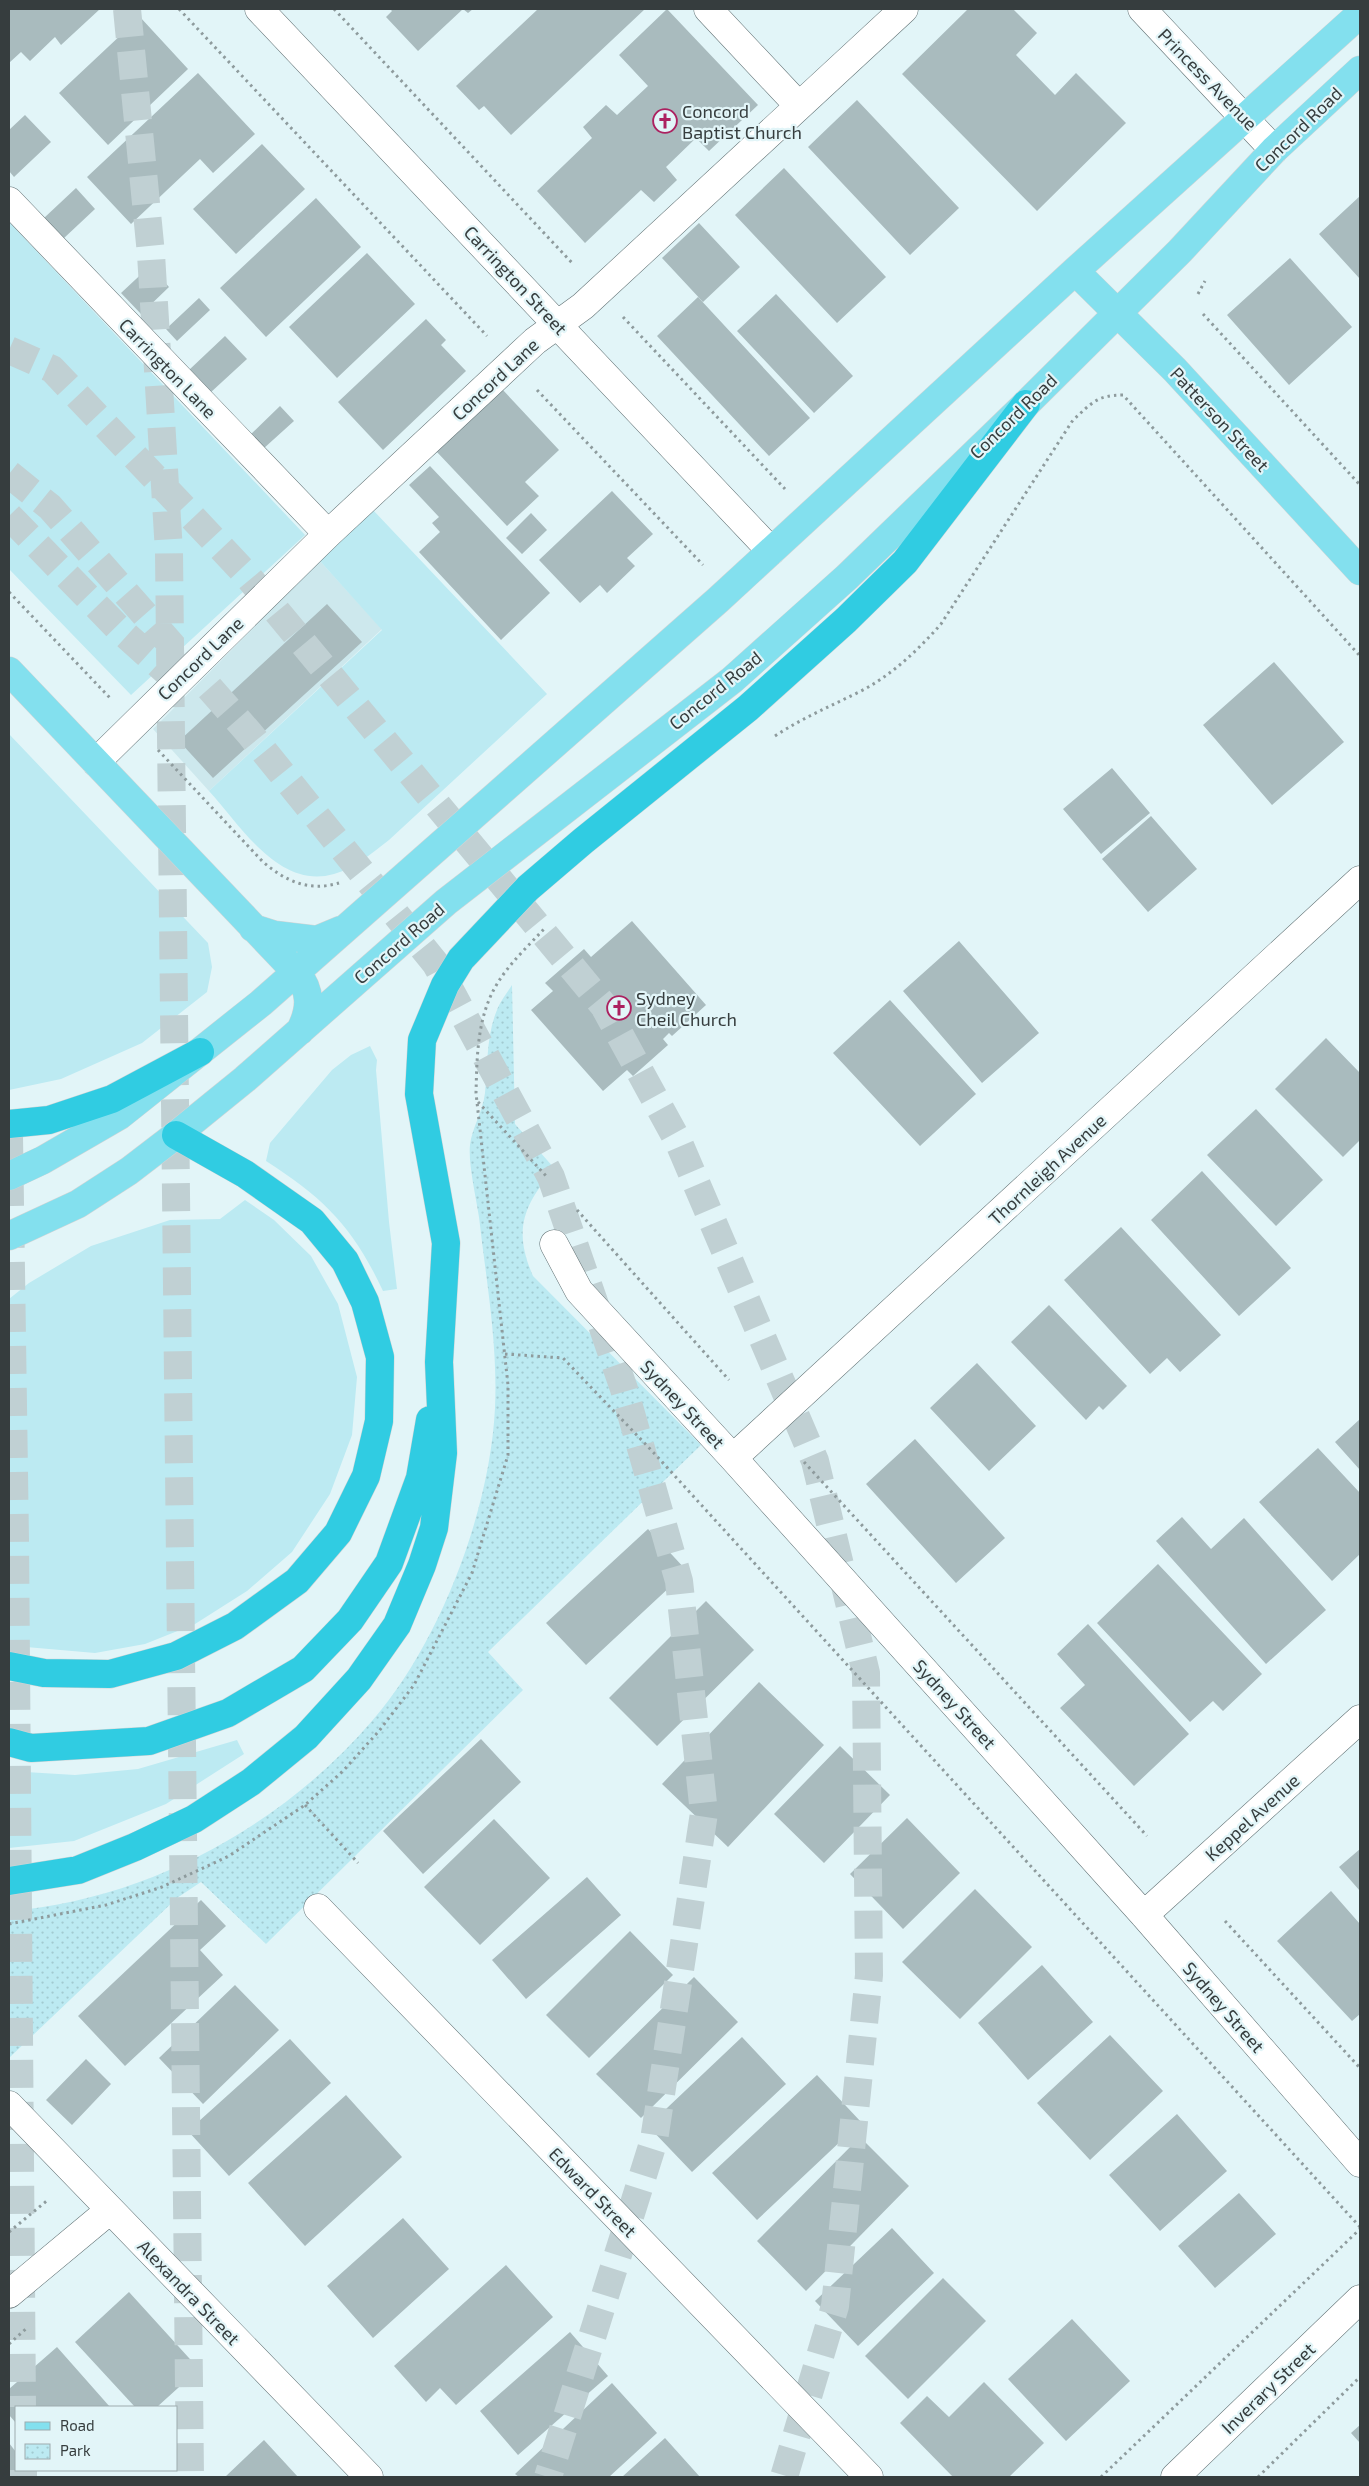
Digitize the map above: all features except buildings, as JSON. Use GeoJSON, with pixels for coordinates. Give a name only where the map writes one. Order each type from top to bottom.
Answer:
{"type":"FeatureCollection","features":[{"type":"Feature","properties":{"kind":"highway"},"geometry":{"type":"LineString","coordinates":[[9,1881],[78,1870],[135,1847],[194,1819],[251,1782],[306,1737],[359,1679],[397,1625],[422,1565],[434,1528],[443,1453],[439,1362],[446,1243],[419,1094],[422,1040],[444,985],[461,959],[528,888],[583,840],[748,708],[846,620],[905,562],[1026,404]]}},
{"type":"Feature","properties":{"kind":"highway"},"geometry":{"type":"LineString","coordinates":[[9,1124],[49,1120],[112,1099],[200,1052]]}},
{"type":"Feature","properties":{"kind":"highway"},"geometry":{"type":"LineString","coordinates":[[9,1666],[44,1673],[110,1674],[176,1656],[235,1626],[297,1581],[338,1533],[366,1476],[379,1421],[380,1357],[365,1302],[345,1262],[312,1221],[245,1174],[176,1135]]}},
{"type":"Feature","properties":{"kind":"highway"},"geometry":{"type":"LineString","coordinates":[[9,1742],[30,1748],[149,1741],[228,1713],[303,1668],[350,1620],[389,1563],[420,1478],[439,1362]]}},
{"type":"Feature","properties":{"kind":"main road"},"geometry":{"type":"LineString","coordinates":[[9,1176],[43,1160],[119,1116],[296,972],[771,551],[1075,271],[1247,118],[1360,14]]}},
{"type":"Feature","properties":{"kind":"main road","name":"Concord Road"},"geometry":{"type":"LineString","coordinates":[[9,1236],[78,1204],[129,1171],[176,1135],[300,1031],[446,902],[732,680],[847,577],[1026,404],[1180,251],[1274,150],[1360,70]]}},
{"type":"Feature","properties":{"kind":"main road","name":"Patterson Street"},"geometry":{"type":"LineString","coordinates":[[1075,271],[1175,370],[1360,571]]}},
{"type":"Feature","properties":{"kind":"main road"},"geometry":{"type":"LineString","coordinates":[[9,671],[296,972],[303,981],[308,993],[309,1006],[307,1017],[300,1031]]}},
{"type":"Feature","properties":{"kind":"main road"},"geometry":{"type":"LineString","coordinates":[[253,928],[275,936],[317,940],[346,927]]}},
{"type":"Feature","properties":{"kind":"street","name":"Carrington Street"},"geometry":{"type":"LineString","coordinates":[[260,9],[771,551]]}},
{"type":"Feature","properties":{"kind":"street"},"geometry":{"type":"LineString","coordinates":[[708,9],[799,106]]}},
{"type":"Feature","properties":{"kind":"street","name":"Concord Lane"},"geometry":{"type":"LineString","coordinates":[[96,762],[133,723],[328,534],[512,363],[599,292],[904,9]]}},
{"type":"Feature","properties":{"kind":"street","name":"Princess Avenue"},"geometry":{"type":"LineString","coordinates":[[1142,9],[1247,118],[1274,150]]}},
{"type":"Feature","properties":{"kind":"street","name":"Carrington Lane"},"geometry":{"type":"LineString","coordinates":[[9,201],[328,534]]}},
{"type":"Feature","properties":{"kind":"street","name":"Thornleigh Avenue"},"geometry":{"type":"LineString","coordinates":[[734,1458],[1360,880]]}},
{"type":"Feature","properties":{"kind":"street","name":"Sydney Street"},"geometry":{"type":"LineString","coordinates":[[554,1244],[579,1291],[734,1458],[1144,1915],[1360,2162]]}},
{"type":"Feature","properties":{"kind":"street","name":"Keppel Avenue"},"geometry":{"type":"LineString","coordinates":[[1144,1915],[1360,1719]]}},
{"type":"Feature","properties":{"kind":"street","name":"Edward Street"},"geometry":{"type":"LineString","coordinates":[[318,1908],[869,2477]]}},
{"type":"Feature","properties":{"kind":"street","name":"Alexandra Street"},"geometry":{"type":"LineString","coordinates":[[9,2106],[370,2477]]}},
{"type":"Feature","properties":{"kind":"street"},"geometry":{"type":"LineString","coordinates":[[9,2294],[110,2210]]}},
{"type":"Feature","properties":{"kind":"street","name":"Inverary Street"},"geometry":{"type":"LineString","coordinates":[[1175,2477],[1360,2299]]}},
{"type":"Feature","properties":{"kind":"path"},"geometry":{"type":"LineString","coordinates":[[179,9],[704,566]]}},
{"type":"Feature","properties":{"kind":"path"},"geometry":{"type":"LineString","coordinates":[[334,9],[788,493]]}},
{"type":"Feature","properties":{"kind":"path"},"geometry":{"type":"LineString","coordinates":[[1203,314],[1360,485]]}},
{"type":"Feature","properties":{"kind":"path"},"geometry":{"type":"LineString","coordinates":[[773,738],[810,715],[862,690],[919,648],[941,624],[1073,420],[1091,404],[1106,395],[1123,395],[1360,656]]}},
{"type":"Feature","properties":{"kind":"path"},"geometry":{"type":"LineString","coordinates":[[9,592],[263,862],[281,877],[314,886],[337,884],[345,881]]}},
{"type":"Feature","properties":{"kind":"path"},"geometry":{"type":"LineString","coordinates":[[9,1924],[106,1905],[162,1887],[229,1856],[304,1805],[343,1771],[379,1731],[414,1685],[472,1572],[508,1455],[508,1385],[487,1208],[478,1102],[477,1050],[484,1014],[497,984],[550,922]]}},
{"type":"Feature","properties":{"kind":"path"},"geometry":{"type":"LineString","coordinates":[[478,1102],[547,1177]]}},
{"type":"Feature","properties":{"kind":"path"},"geometry":{"type":"LineString","coordinates":[[577,1210],[729,1380]]}},
{"type":"Feature","properties":{"kind":"path"},"geometry":{"type":"LineString","coordinates":[[505,1354],[563,1358],[653,1452],[1360,2228],[1102,2477]]}},
{"type":"Feature","properties":{"kind":"path"},"geometry":{"type":"LineString","coordinates":[[804,1462],[1147,1836]]}},
{"type":"Feature","properties":{"kind":"path"},"geometry":{"type":"LineString","coordinates":[[304,1805],[358,1863]]}},
{"type":"Feature","properties":{"kind":"path"},"geometry":{"type":"LineString","coordinates":[[1225,1921],[1360,2068]]}},
{"type":"Feature","properties":{"kind":"path"},"geometry":{"type":"LineString","coordinates":[[9,2232],[51,2197]]}},
{"type":"Feature","properties":{"kind":"path"},"geometry":{"type":"LineString","coordinates":[[9,2344],[31,2326]]}},
{"type":"Feature","properties":{"kind":"path"},"geometry":{"type":"LineString","coordinates":[[1258,2477],[1360,2377]]}},
{"type":"Feature","properties":{"kind":"shaded area"},"geometry":{"type":"Polygon","coordinates":[[[320,561],[382,629],[209,791],[153,729],[320,561]]]}},
{"type":"Feature","properties":{"kind":"green space"},"geometry":{"type":"Polygon","coordinates":[[[9,222],[305,535],[131,695],[9,569],[9,222]]]}},
{"type":"Feature","properties":{"kind":"green space"},"geometry":{"type":"Polygon","coordinates":[[[373,510],[547,694],[389,840],[363,860],[334,874],[314,876],[296,873],[279,864],[263,852],[209,791],[382,630],[320,561],[373,510]]]}},
{"type":"Feature","properties":{"kind":"green space"},"geometry":{"type":"Polygon","coordinates":[[[9,734],[208,943],[212,967],[207,992],[142,1043],[61,1079],[9,1090],[9,734]]]}},
{"type":"Feature","properties":{"kind":"green space"},"geometry":{"type":"Polygon","coordinates":[[[512,985],[515,1124],[555,1169],[535,1194],[524,1219],[524,1245],[533,1276],[701,1445],[488,1652],[523,1690],[266,1944],[201,1882],[177,1898],[9,2058],[9,1911],[61,1904],[111,1891],[161,1874],[208,1851],[254,1824],[297,1793],[336,1759],[372,1721],[397,1689],[419,1654],[439,1615],[457,1574],[472,1532],[491,1448],[495,1408],[495,1360],[488,1288],[471,1170],[470,1145],[484,1100],[489,1041],[493,1020],[512,985]]]}},
{"type":"Feature","properties":{"kind":"green space"},"geometry":{"type":"Polygon","coordinates":[[[370,1046],[377,1060],[376,1070],[389,1222],[397,1289],[383,1291],[360,1249],[335,1216],[305,1188],[266,1161],[270,1143],[332,1070],[351,1055],[370,1046]]]}},
{"type":"Feature","properties":{"kind":"green space"},"geometry":{"type":"Polygon","coordinates":[[[245,1200],[274,1220],[311,1256],[338,1304],[357,1377],[352,1435],[330,1494],[292,1552],[247,1591],[195,1624],[145,1644],[95,1653],[26,1647],[9,1641],[9,1299],[29,1283],[91,1246],[170,1220],[220,1219],[245,1200]]]}},
{"type":"Feature","properties":{"kind":"green space"},"geometry":{"type":"Polygon","coordinates":[[[237,1740],[244,1754],[166,1804],[74,1841],[9,1848],[9,1771],[75,1775],[138,1769],[237,1740]]]}},
{"type":"Feature","properties":{"kind":"tunnel"},"geometry":{"type":"LineString","coordinates":[[127,9],[151,254],[169,552],[190,2477]]}},
{"type":"Feature","properties":{"kind":"tunnel"},"geometry":{"type":"LineString","coordinates":[[9,350],[52,369],[245,573],[604,1006],[679,1143],[815,1461],[866,1673],[869,1975],[835,2306],[784,2477]]}},
{"type":"Feature","properties":{"kind":"tunnel"},"geometry":{"type":"LineString","coordinates":[[9,474],[50,507],[250,734],[436,964],[551,1177],[624,1389],[679,1581],[704,1813],[654,2140],[548,2477]]}},
{"type":"Feature","properties":{"kind":"tunnel"},"geometry":{"type":"LineString","coordinates":[[9,516],[118,628],[178,682]]}},
{"type":"Feature","properties":{"kind":"tunnel"},"geometry":{"type":"LineString","coordinates":[[9,1136],[15,1540],[22,2406]]}},
{"type":"Feature","properties":{"kind":"tunnel"},"geometry":{"type":"LineString","coordinates":[[23,2471],[23,2477]]}},
{"type":"Feature","properties":{"kind":"place","name":"Concord Baptist Church"},"geometry":{"type":"Point","coordinates":[665,121]}},
{"type":"Feature","properties":{"kind":"place","name":"Sydney Cheil Church"},"geometry":{"type":"Point","coordinates":[619,1008]}}]}
